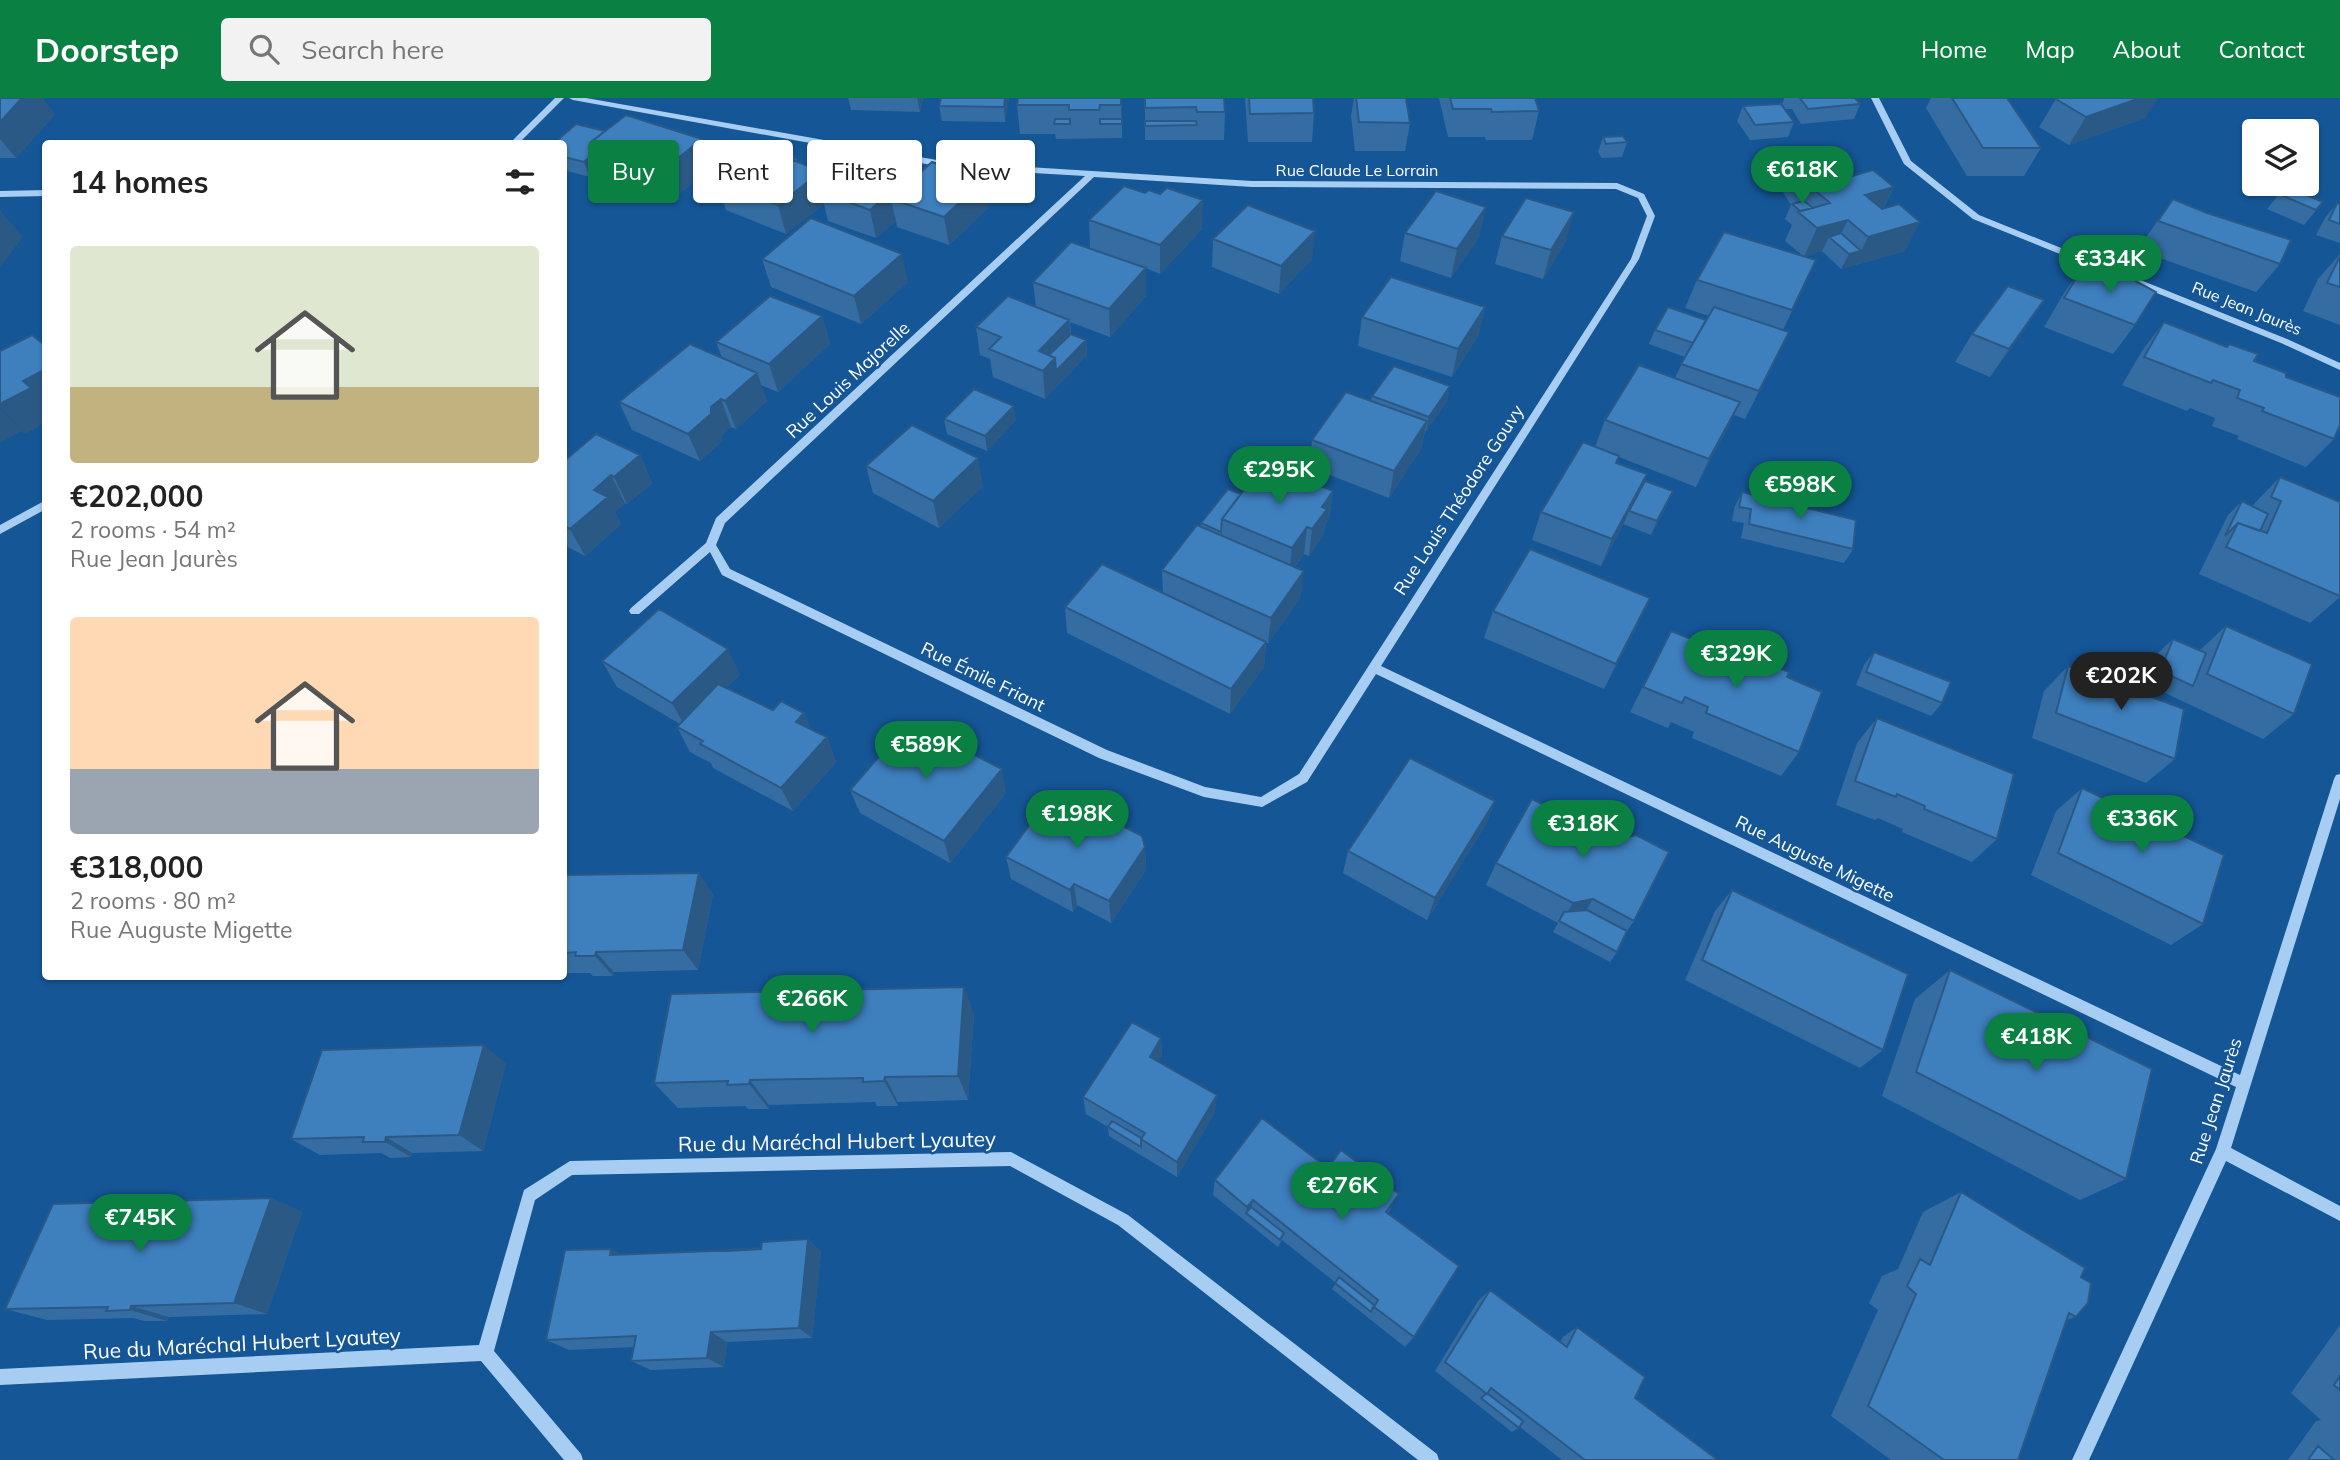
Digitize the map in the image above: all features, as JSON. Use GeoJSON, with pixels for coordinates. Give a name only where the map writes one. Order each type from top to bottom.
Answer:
{"type":"FeatureCollection","features":[{"type":"Feature","properties":{"kind":"street"},"geometry":{"type":"LineString","coordinates":[[517,140],[560,98]]}},
{"type":"Feature","properties":{"kind":"street","name":"Rue Claude Le Lorrain"},"geometry":{"type":"LineString","coordinates":[[573,98],[947,165],[1252,184],[1617,186],[1641,196]]}},
{"type":"Feature","properties":{"kind":"street","name":"Rue Jean Jaurès"},"geometry":{"type":"LineString","coordinates":[[1875,98],[1907,162],[1976,217],[2284,341],[2340,367]]}},
{"type":"Feature","properties":{"kind":"street","name":"Rue Louis Majorelle"},"geometry":{"type":"LineString","coordinates":[[635,611],[711,545],[720,521],[1090,176]]}},
{"type":"Feature","properties":{"kind":"street"},"geometry":{"type":"LineString","coordinates":[[0,194],[42,193]]}},
{"type":"Feature","properties":{"kind":"street","name":"Rue Louis Théodore Gouvy"},"geometry":{"type":"LineString","coordinates":[[1262,802],[1303,778],[1635,259],[1651,216],[1641,196]]}},
{"type":"Feature","properties":{"kind":"street"},"geometry":{"type":"LineString","coordinates":[[0,530],[42,506]]}},
{"type":"Feature","properties":{"kind":"street","name":"Rue Émile Friant"},"geometry":{"type":"LineString","coordinates":[[711,545],[726,572],[1103,754],[1204,792],[1262,802]]}},
{"type":"Feature","properties":{"kind":"street","name":"Rue Auguste Migette"},"geometry":{"type":"LineString","coordinates":[[1373,667],[2242,1083]]}},
{"type":"Feature","properties":{"kind":"street","name":"Rue Jean Jaurès"},"geometry":{"type":"LineString","coordinates":[[2080,1460],[2223,1151],[2242,1083],[2340,779]]}},
{"type":"Feature","properties":{"kind":"street"},"geometry":{"type":"LineString","coordinates":[[2223,1151],[2340,1214]]}},
{"type":"Feature","properties":{"kind":"street","name":"Rue du Maréchal Hubert Lyautey"},"geometry":{"type":"LineString","coordinates":[[0,1377],[485,1353],[529,1195],[570,1168],[1011,1159],[1123,1220],[1431,1460]]}},
{"type":"Feature","properties":{"kind":"street"},"geometry":{"type":"LineString","coordinates":[[485,1353],[575,1460]]}},
{"type":"Feature","properties":{"kind":"building"},"geometry":{"type":"Polygon","coordinates":[[[0,98],[22,98],[0,122],[0,98]]]}},
{"type":"Feature","properties":{"kind":"building"},"geometry":{"type":"Polygon","coordinates":[[[941,98],[1005,98],[1004,107],[939,106],[941,98]]]}},
{"type":"Feature","properties":{"kind":"building"},"geometry":{"type":"Polygon","coordinates":[[[1018,98],[1121,98],[1121,105],[1100,105],[1099,110],[1069,110],[1069,105],[1017,105],[1018,98]]]}},
{"type":"Feature","properties":{"kind":"building"},"geometry":{"type":"Polygon","coordinates":[[[1145,98],[1224,98],[1225,112],[1197,112],[1196,107],[1145,108],[1145,98]]]}},
{"type":"Feature","properties":{"kind":"building"},"geometry":{"type":"Polygon","coordinates":[[[1249,98],[1313,98],[1314,113],[1250,114],[1249,98]]]}},
{"type":"Feature","properties":{"kind":"building"},"geometry":{"type":"Polygon","coordinates":[[[1356,98],[1406,98],[1410,123],[1359,122],[1356,98]]]}},
{"type":"Feature","properties":{"kind":"building"},"geometry":{"type":"Polygon","coordinates":[[[1450,98],[1535,98],[1539,111],[1453,109],[1450,98]]]}},
{"type":"Feature","properties":{"kind":"building"},"geometry":{"type":"Polygon","coordinates":[[[1800,98],[1855,98],[1860,104],[1808,109],[1800,98]]]}},
{"type":"Feature","properties":{"kind":"building"},"geometry":{"type":"Polygon","coordinates":[[[1952,98],[2007,98],[2041,148],[1983,148],[1952,98]]]}},
{"type":"Feature","properties":{"kind":"building"},"geometry":{"type":"Polygon","coordinates":[[[2140,98],[2086,117],[2056,99],[2140,98]]]}},
{"type":"Feature","properties":{"kind":"building"},"geometry":{"type":"Polygon","coordinates":[[[1781,104],[1794,122],[1755,125],[1743,106],[1781,104]]]}},
{"type":"Feature","properties":{"kind":"building"},"geometry":{"type":"Polygon","coordinates":[[[626,115],[702,139],[693,140],[693,146],[679,157],[679,140],[594,140],[626,115]]]}},
{"type":"Feature","properties":{"kind":"building"},"geometry":{"type":"Polygon","coordinates":[[[1055,119],[1070,119],[1070,124],[1054,124],[1055,119]]]}},
{"type":"Feature","properties":{"kind":"building"},"geometry":{"type":"Polygon","coordinates":[[[1100,119],[1122,119],[1122,124],[1100,124],[1100,119]]]}},
{"type":"Feature","properties":{"kind":"building"},"geometry":{"type":"Polygon","coordinates":[[[1145,121],[1196,121],[1197,125],[1145,126],[1145,121]]]}},
{"type":"Feature","properties":{"kind":"building"},"geometry":{"type":"Polygon","coordinates":[[[576,124],[605,131],[594,140],[588,140],[588,158],[584,162],[567,158],[567,140],[558,140],[576,124]]]}},
{"type":"Feature","properties":{"kind":"building"},"geometry":{"type":"Polygon","coordinates":[[[1623,136],[1627,142],[1606,144],[1603,137],[1623,136]]]}},
{"type":"Feature","properties":{"kind":"building"},"geometry":{"type":"Polygon","coordinates":[[[1830,158],[1845,178],[1873,170],[1894,187],[1865,195],[1882,209],[1899,204],[1920,222],[1868,237],[1848,220],[1817,228],[1798,212],[1830,203],[1811,187],[1793,160],[1830,158]]]}},
{"type":"Feature","properties":{"kind":"building"},"geometry":{"type":"Polygon","coordinates":[[[793,160],[807,166],[807,183],[793,193],[793,160]]]}},
{"type":"Feature","properties":{"kind":"building"},"geometry":{"type":"Polygon","coordinates":[[[932,162],[936,163],[936,203],[959,203],[944,217],[903,203],[922,203],[922,171],[932,162]]]}},
{"type":"Feature","properties":{"kind":"building"},"geometry":{"type":"Polygon","coordinates":[[[1124,186],[1145,193],[1149,190],[1160,194],[1167,188],[1203,200],[1160,245],[1089,220],[1124,186]]]}},
{"type":"Feature","properties":{"kind":"building"},"geometry":{"type":"Polygon","coordinates":[[[1436,191],[1486,207],[1457,249],[1405,233],[1436,191]]]}},
{"type":"Feature","properties":{"kind":"building"},"geometry":{"type":"Polygon","coordinates":[[[2284,196],[2309,196],[2323,202],[2316,210],[2284,196]]]}},
{"type":"Feature","properties":{"kind":"building"},"geometry":{"type":"Polygon","coordinates":[[[1526,198],[1574,212],[1551,250],[1502,236],[1526,198]]]}},
{"type":"Feature","properties":{"kind":"building"},"geometry":{"type":"Polygon","coordinates":[[[2173,199],[2291,240],[2280,264],[2158,221],[2173,199]]]}},
{"type":"Feature","properties":{"kind":"building"},"geometry":{"type":"Polygon","coordinates":[[[1804,201],[1813,208],[1800,211],[1792,204],[1804,201]]]}},
{"type":"Feature","properties":{"kind":"building"},"geometry":{"type":"Polygon","coordinates":[[[851,203],[878,203],[870,210],[851,203]]]}},
{"type":"Feature","properties":{"kind":"building"},"geometry":{"type":"Polygon","coordinates":[[[2337,203],[2340,204],[2340,224],[2329,220],[2337,203]]]}},
{"type":"Feature","properties":{"kind":"building"},"geometry":{"type":"Polygon","coordinates":[[[1248,205],[1315,231],[1281,266],[1213,239],[1248,205]]]}},
{"type":"Feature","properties":{"kind":"building"},"geometry":{"type":"Polygon","coordinates":[[[811,218],[902,254],[854,296],[762,259],[811,218]]]}},
{"type":"Feature","properties":{"kind":"building"},"geometry":{"type":"Polygon","coordinates":[[[1724,232],[1816,260],[1792,310],[1697,280],[1724,232]]]}},
{"type":"Feature","properties":{"kind":"building"},"geometry":{"type":"Polygon","coordinates":[[[1841,233],[1861,251],[1849,254],[1829,237],[1841,233]]]}},
{"type":"Feature","properties":{"kind":"building"},"geometry":{"type":"Polygon","coordinates":[[[1071,242],[1146,268],[1109,309],[1033,282],[1071,242]]]}},
{"type":"Feature","properties":{"kind":"building"},"geometry":{"type":"Polygon","coordinates":[[[2340,256],[2340,287],[2327,283],[2340,256]]]}},
{"type":"Feature","properties":{"kind":"building"},"geometry":{"type":"Polygon","coordinates":[[[2084,265],[2120,278],[2132,279],[2156,292],[2135,325],[2064,298],[2084,265]]]}},
{"type":"Feature","properties":{"kind":"building"},"geometry":{"type":"Polygon","coordinates":[[[1391,277],[1485,307],[1458,349],[1362,317],[1391,277]]]}},
{"type":"Feature","properties":{"kind":"building"},"geometry":{"type":"Polygon","coordinates":[[[2008,286],[2044,300],[2009,349],[1972,334],[2008,286]]]}},
{"type":"Feature","properties":{"kind":"building"},"geometry":{"type":"Polygon","coordinates":[[[770,296],[822,316],[769,364],[716,342],[770,296]]]}},
{"type":"Feature","properties":{"kind":"building"},"geometry":{"type":"Polygon","coordinates":[[[1008,296],[1069,320],[1039,351],[1055,358],[1043,371],[989,349],[1001,337],[976,327],[1008,296]]]}},
{"type":"Feature","properties":{"kind":"building"},"geometry":{"type":"Polygon","coordinates":[[[1668,307],[1706,320],[1693,343],[1655,330],[1668,307]]]}},
{"type":"Feature","properties":{"kind":"building"},"geometry":{"type":"Polygon","coordinates":[[[1714,307],[1789,332],[1759,391],[1681,364],[1714,307]]]}},
{"type":"Feature","properties":{"kind":"building"},"geometry":{"type":"Polygon","coordinates":[[[2164,322],[2227,347],[2229,344],[2258,354],[2254,361],[2286,373],[2286,377],[2340,397],[2340,425],[2334,439],[2262,411],[2264,408],[2237,398],[2240,390],[2213,380],[2211,383],[2144,357],[2164,322]]]}},
{"type":"Feature","properties":{"kind":"building"},"geometry":{"type":"Polygon","coordinates":[[[1071,334],[1086,340],[1056,371],[1055,358],[1049,355],[1071,334]]]}},
{"type":"Feature","properties":{"kind":"building"},"geometry":{"type":"Polygon","coordinates":[[[32,335],[42,343],[42,371],[23,381],[31,388],[0,404],[0,351],[32,335]]]}},
{"type":"Feature","properties":{"kind":"building"},"geometry":{"type":"Polygon","coordinates":[[[690,344],[757,373],[725,401],[721,399],[711,407],[711,414],[688,434],[619,402],[690,344]]]}},
{"type":"Feature","properties":{"kind":"building"},"geometry":{"type":"Polygon","coordinates":[[[1639,365],[1740,402],[1709,459],[1605,420],[1639,365]]]}},
{"type":"Feature","properties":{"kind":"building"},"geometry":{"type":"Polygon","coordinates":[[[1394,366],[1450,386],[1429,417],[1372,396],[1394,366]]]}},
{"type":"Feature","properties":{"kind":"building"},"geometry":{"type":"Polygon","coordinates":[[[974,389],[1014,406],[985,436],[944,419],[974,389]]]}},
{"type":"Feature","properties":{"kind":"building"},"geometry":{"type":"Polygon","coordinates":[[[1346,392],[1427,421],[1394,471],[1312,440],[1346,392]]]}},
{"type":"Feature","properties":{"kind":"building"},"geometry":{"type":"Polygon","coordinates":[[[912,425],[978,458],[933,501],[866,466],[912,425]]]}},
{"type":"Feature","properties":{"kind":"building"},"geometry":{"type":"Polygon","coordinates":[[[596,434],[640,455],[594,490],[608,497],[570,529],[567,528],[567,458],[596,434]]]}},
{"type":"Feature","properties":{"kind":"building"},"geometry":{"type":"Polygon","coordinates":[[[1583,442],[1619,456],[1616,463],[1647,474],[1612,539],[1541,512],[1583,442]]]}},
{"type":"Feature","properties":{"kind":"building"},"geometry":{"type":"Polygon","coordinates":[[[1264,463],[1333,491],[1322,507],[1327,509],[1312,529],[1307,527],[1292,548],[1222,519],[1264,463]]]}},
{"type":"Feature","properties":{"kind":"building"},"geometry":{"type":"Polygon","coordinates":[[[2280,477],[2340,502],[2340,596],[2226,547],[2238,523],[2267,533],[2281,501],[2271,497],[2280,477]]]}},
{"type":"Feature","properties":{"kind":"building"},"geometry":{"type":"Polygon","coordinates":[[[1645,481],[1673,491],[1657,521],[1629,511],[1645,481]]]}},
{"type":"Feature","properties":{"kind":"building"},"geometry":{"type":"Polygon","coordinates":[[[1228,489],[1241,494],[1222,519],[1221,532],[1201,523],[1228,489]]]}},
{"type":"Feature","properties":{"kind":"building"},"geometry":{"type":"Polygon","coordinates":[[[1742,492],[1856,520],[1853,549],[1749,524],[1751,509],[1739,507],[1742,492]]]}},
{"type":"Feature","properties":{"kind":"building"},"geometry":{"type":"Polygon","coordinates":[[[2242,501],[2268,514],[2260,531],[2238,523],[2225,536],[2242,501]]]}},
{"type":"Feature","properties":{"kind":"building"},"geometry":{"type":"Polygon","coordinates":[[[1197,525],[1304,571],[1271,618],[1162,570],[1197,525]]]}},
{"type":"Feature","properties":{"kind":"building"},"geometry":{"type":"Polygon","coordinates":[[[1530,549],[1650,598],[1616,664],[1493,611],[1530,549]]]}},
{"type":"Feature","properties":{"kind":"building"},"geometry":{"type":"Polygon","coordinates":[[[1102,564],[1266,642],[1231,689],[1065,607],[1102,564]]]}},
{"type":"Feature","properties":{"kind":"building"},"geometry":{"type":"Polygon","coordinates":[[[659,609],[728,649],[672,703],[602,661],[659,609]]]}},
{"type":"Feature","properties":{"kind":"building"},"geometry":{"type":"Polygon","coordinates":[[[2226,626],[2312,664],[2294,714],[2207,674],[2226,626]]]}},
{"type":"Feature","properties":{"kind":"building"},"geometry":{"type":"Polygon","coordinates":[[[1671,631],[1731,655],[1733,649],[1789,672],[1787,677],[1822,692],[1799,752],[1706,713],[1708,707],[1685,697],[1682,703],[1643,687],[1671,631]]]}},
{"type":"Feature","properties":{"kind":"building"},"geometry":{"type":"Polygon","coordinates":[[[2173,639],[2206,653],[2193,686],[2160,671],[2173,639]]]}},
{"type":"Feature","properties":{"kind":"building"},"geometry":{"type":"Polygon","coordinates":[[[1874,652],[1951,682],[1942,703],[1866,672],[1874,652]]]}},
{"type":"Feature","properties":{"kind":"building"},"geometry":{"type":"Polygon","coordinates":[[[2068,666],[2184,709],[2175,759],[2056,713],[2068,666]]]}},
{"type":"Feature","properties":{"kind":"building"},"geometry":{"type":"Polygon","coordinates":[[[718,684],[773,710],[781,701],[804,713],[796,722],[827,737],[781,788],[700,744],[703,741],[677,727],[718,684]]]}},
{"type":"Feature","properties":{"kind":"building"},"geometry":{"type":"Polygon","coordinates":[[[1877,718],[2014,774],[1997,839],[1924,809],[1925,806],[1897,794],[1896,797],[1855,781],[1877,718]]]}},
{"type":"Feature","properties":{"kind":"building"},"geometry":{"type":"Polygon","coordinates":[[[909,722],[1002,769],[944,841],[850,790],[909,722]]]}},
{"type":"Feature","properties":{"kind":"building"},"geometry":{"type":"Polygon","coordinates":[[[1410,758],[1495,801],[1435,898],[1348,851],[1410,758]]]}},
{"type":"Feature","properties":{"kind":"building"},"geometry":{"type":"Polygon","coordinates":[[[2082,788],[2224,855],[2203,924],[2058,853],[2082,788]]]}},
{"type":"Feature","properties":{"kind":"building"},"geometry":{"type":"Polygon","coordinates":[[[1049,798],[1110,829],[1123,826],[1142,836],[1145,847],[1109,901],[1074,884],[1070,890],[1006,857],[1049,798]]]}},
{"type":"Feature","properties":{"kind":"building"},"geometry":{"type":"Polygon","coordinates":[[[1532,799],[1558,812],[1561,807],[1624,838],[1636,835],[1669,852],[1634,921],[1593,899],[1573,903],[1496,863],[1532,799]]]}},
{"type":"Feature","properties":{"kind":"building"},"geometry":{"type":"Polygon","coordinates":[[[699,873],[683,950],[596,952],[595,956],[575,956],[576,952],[567,953],[567,875],[699,873]]]}},
{"type":"Feature","properties":{"kind":"building"},"geometry":{"type":"Polygon","coordinates":[[[1732,890],[1908,974],[1883,1050],[1702,960],[1732,890]]]}},
{"type":"Feature","properties":{"kind":"building"},"geometry":{"type":"Polygon","coordinates":[[[1587,910],[1627,931],[1617,952],[1559,921],[1564,912],[1587,910]]]}},
{"type":"Feature","properties":{"kind":"building"},"geometry":{"type":"Polygon","coordinates":[[[1950,970],[2152,1069],[2126,1179],[1916,1072],[1950,970]]]}},
{"type":"Feature","properties":{"kind":"building"},"geometry":{"type":"Polygon","coordinates":[[[964,987],[958,1076],[885,1077],[884,1081],[863,1082],[863,1078],[750,1080],[749,1084],[727,1085],[728,1081],[654,1083],[671,994],[964,987]]]}},
{"type":"Feature","properties":{"kind":"building"},"geometry":{"type":"Polygon","coordinates":[[[1132,1022],[1161,1038],[1150,1057],[1217,1095],[1177,1162],[1141,1139],[1145,1133],[1083,1097],[1132,1022]]]}},
{"type":"Feature","properties":{"kind":"building"},"geometry":{"type":"Polygon","coordinates":[[[484,1045],[459,1135],[386,1137],[385,1142],[363,1142],[364,1137],[291,1139],[322,1050],[484,1045]]]}},
{"type":"Feature","properties":{"kind":"building"},"geometry":{"type":"Polygon","coordinates":[[[1262,1118],[1328,1168],[1341,1150],[1399,1194],[1386,1212],[1459,1266],[1414,1337],[1374,1307],[1378,1300],[1253,1200],[1247,1207],[1215,1180],[1262,1118]]]}},
{"type":"Feature","properties":{"kind":"building"},"geometry":{"type":"Polygon","coordinates":[[[1112,1121],[1141,1138],[1141,1147],[1108,1127],[1112,1121]]]}},
{"type":"Feature","properties":{"kind":"building"},"geometry":{"type":"Polygon","coordinates":[[[1961,1192],[2085,1268],[2081,1277],[2091,1283],[2088,1303],[2076,1317],[2069,1313],[2018,1460],[1944,1460],[1868,1406],[1916,1294],[1907,1286],[1920,1259],[1930,1265],[1961,1192]]]}},
{"type":"Feature","properties":{"kind":"building"},"geometry":{"type":"Polygon","coordinates":[[[271,1198],[234,1303],[131,1306],[130,1310],[106,1311],[108,1307],[5,1309],[53,1204],[271,1198]]]}},
{"type":"Feature","properties":{"kind":"building"},"geometry":{"type":"Polygon","coordinates":[[[1251,1207],[1284,1233],[1280,1240],[1246,1213],[1251,1207]]]}},
{"type":"Feature","properties":{"kind":"building"},"geometry":{"type":"Polygon","coordinates":[[[808,1239],[799,1328],[711,1332],[707,1358],[631,1361],[636,1336],[546,1340],[565,1250],[611,1249],[610,1255],[761,1249],[762,1242],[808,1239]]]}},
{"type":"Feature","properties":{"kind":"building"},"geometry":{"type":"Polygon","coordinates":[[[761,1249],[728,1251],[728,1250],[761,1249]]]}},
{"type":"Feature","properties":{"kind":"building"},"geometry":{"type":"Polygon","coordinates":[[[1339,1277],[1374,1305],[1371,1312],[1335,1283],[1339,1277]]]}},
{"type":"Feature","properties":{"kind":"building"},"geometry":{"type":"Polygon","coordinates":[[[1490,1290],[1567,1347],[1577,1327],[1645,1377],[1635,1398],[1718,1460],[1585,1460],[1491,1388],[1487,1394],[1445,1362],[1490,1290]]]}},
{"type":"Feature","properties":{"kind":"building"},"geometry":{"type":"Polygon","coordinates":[[[2340,1376],[2340,1390],[2334,1385],[2340,1376]]]}},
{"type":"Feature","properties":{"kind":"building"},"geometry":{"type":"Polygon","coordinates":[[[1487,1393],[1523,1421],[1519,1428],[1481,1398],[1487,1393]]]}},
{"type":"Feature","properties":{"kind":"building"},"geometry":{"type":"Polygon","coordinates":[[[2318,1446],[2334,1460],[2308,1460],[2318,1446]]]}}]}
